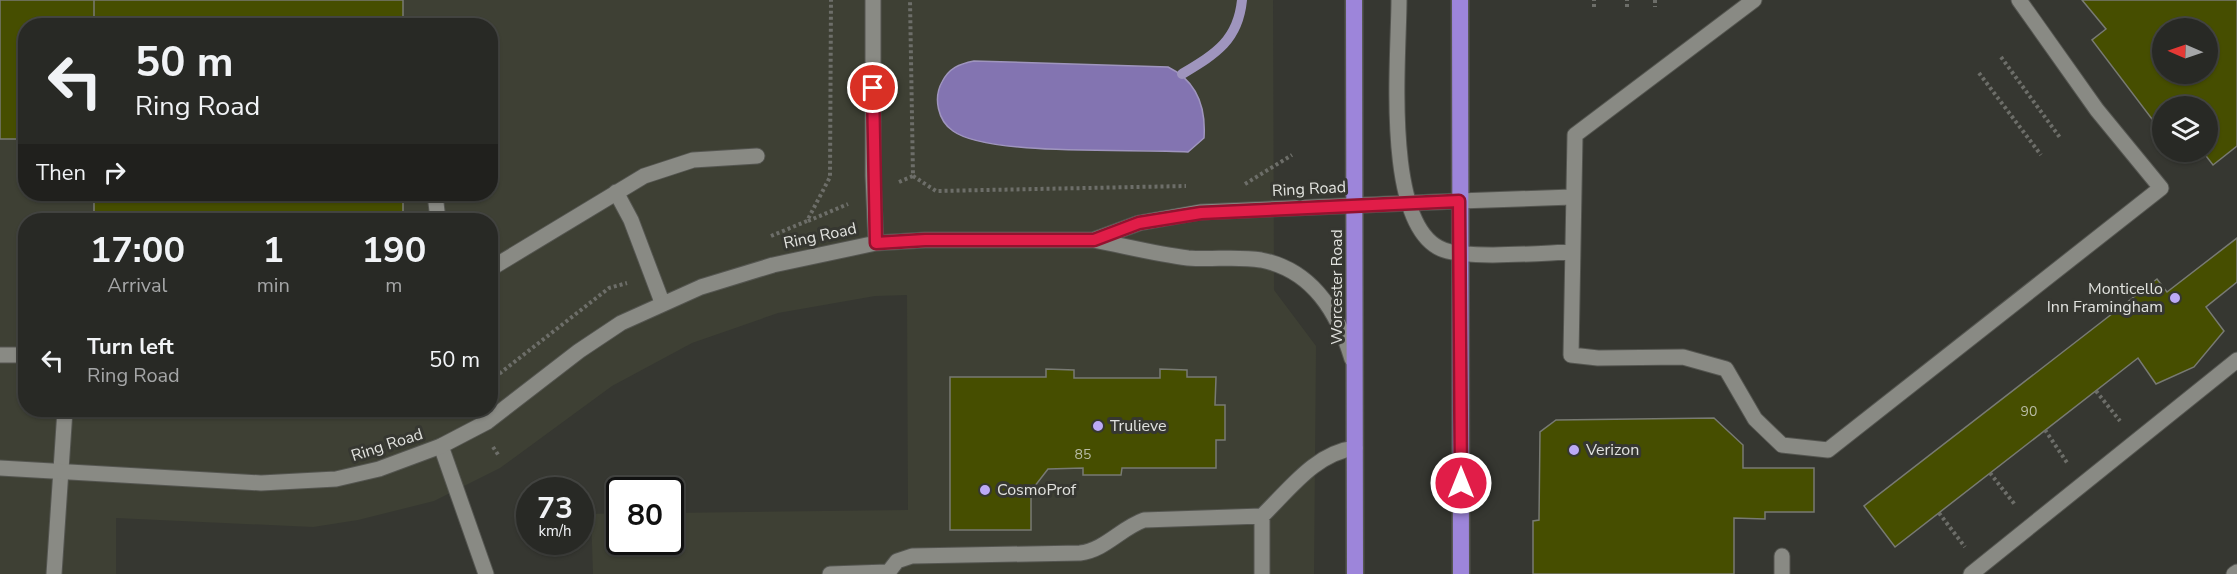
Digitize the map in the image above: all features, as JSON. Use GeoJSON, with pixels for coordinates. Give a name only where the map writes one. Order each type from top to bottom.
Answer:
{"type":"FeatureCollection","features":[{"type":"Feature","properties":{"kind":"highway","name":"Worcester Road"},"geometry":{"type":"LineString","coordinates":[[1354,0],[1355,574]]}},
{"type":"Feature","properties":{"kind":"highway"},"geometry":{"type":"LineString","coordinates":[[1460,0],[1461,574]]}},
{"type":"Feature","properties":{"kind":"street","name":"Ring Road"},"geometry":{"type":"LineString","coordinates":[[873,0],[873,176],[876,243]]}},
{"type":"Feature","properties":{"kind":"street"},"geometry":{"type":"LineString","coordinates":[[1399,0],[1400,164],[1407,202],[1426,238],[1436,247],[1460,254],[1572,252]]}},
{"type":"Feature","properties":{"kind":"street"},"geometry":{"type":"LineString","coordinates":[[1754,0],[1575,135],[1572,197],[1571,355],[1598,358],[1683,357],[1726,369],[1755,419],[1782,445],[1828,450],[2161,188],[2097,110],[2019,0]]}},
{"type":"Feature","properties":{"kind":"street"},"geometry":{"type":"LineString","coordinates":[[498,264],[644,176],[675,164],[709,157],[757,156]]}},
{"type":"Feature","properties":{"kind":"street"},"geometry":{"type":"LineString","coordinates":[[616,192],[631,220],[662,302]]}},
{"type":"Feature","properties":{"kind":"street","name":"Ring Road"},"geometry":{"type":"LineString","coordinates":[[498,414],[602,335],[662,302],[726,278],[876,243],[925,240],[1094,240],[1139,223],[1181,215],[1407,202],[1572,197]]}},
{"type":"Feature","properties":{"kind":"street"},"geometry":{"type":"LineString","coordinates":[[1094,240],[1188,258],[1262,260],[1287,269],[1309,282],[1329,304],[1343,329],[1356,375]]}},
{"type":"Feature","properties":{"kind":"street"},"geometry":{"type":"LineString","coordinates":[[0,355],[18,355]]}},
{"type":"Feature","properties":{"kind":"street"},"geometry":{"type":"LineString","coordinates":[[1975,570],[2237,360]]}},
{"type":"Feature","properties":{"kind":"street"},"geometry":{"type":"LineString","coordinates":[[54,574],[65,417]]}},
{"type":"Feature","properties":{"kind":"street","name":"Ring Road"},"geometry":{"type":"LineString","coordinates":[[0,468],[261,483],[303,483],[336,479],[379,469],[441,446],[492,417]]}},
{"type":"Feature","properties":{"kind":"street"},"geometry":{"type":"LineString","coordinates":[[441,446],[486,574]]}},
{"type":"Feature","properties":{"kind":"street"},"geometry":{"type":"LineString","coordinates":[[830,574],[887,573],[897,561],[912,556],[1089,552],[1134,524],[1155,519],[1262,516],[1321,460],[1337,451],[1355,448]]}},
{"type":"Feature","properties":{"kind":"street"},"geometry":{"type":"LineString","coordinates":[[1262,516],[1262,574]]}},
{"type":"Feature","properties":{"kind":"street"},"geometry":{"type":"LineString","coordinates":[[1782,556],[1782,574]]}},
{"type":"Feature","properties":{"kind":"path"},"geometry":{"type":"LineString","coordinates":[[769,237],[807,221],[830,177],[831,0]]}},
{"type":"Feature","properties":{"kind":"path"},"geometry":{"type":"LineString","coordinates":[[1594,0],[1594,7]]}},
{"type":"Feature","properties":{"kind":"path"},"geometry":{"type":"LineString","coordinates":[[1627,0],[1627,7]]}},
{"type":"Feature","properties":{"kind":"path"},"geometry":{"type":"LineString","coordinates":[[1655,0],[1655,8]]}},
{"type":"Feature","properties":{"kind":"path"},"geometry":{"type":"LineString","coordinates":[[2001,57],[2061,139]]}},
{"type":"Feature","properties":{"kind":"path"},"geometry":{"type":"LineString","coordinates":[[1979,73],[2041,155]]}},
{"type":"Feature","properties":{"kind":"path"},"geometry":{"type":"LineString","coordinates":[[1244,184],[1292,154]]}},
{"type":"Feature","properties":{"kind":"path"},"geometry":{"type":"LineString","coordinates":[[913,176],[936,191],[1196,186]]}},
{"type":"Feature","properties":{"kind":"path"},"geometry":{"type":"LineString","coordinates":[[498,375],[609,288],[651,275]]}},
{"type":"Feature","properties":{"kind":"path"},"geometry":{"type":"LineString","coordinates":[[2096,391],[2135,441]]}},
{"type":"Feature","properties":{"kind":"path"},"geometry":{"type":"LineString","coordinates":[[2045,430],[2082,484]]}},
{"type":"Feature","properties":{"kind":"path"},"geometry":{"type":"LineString","coordinates":[[1990,473],[2031,526]]}},
{"type":"Feature","properties":{"kind":"path"},"geometry":{"type":"LineString","coordinates":[[1939,513],[1975,570]]}},
{"type":"Feature","properties":{"kind":"shaded area"},"geometry":{"type":"Polygon","coordinates":[[[0,0],[1273,0],[1274,290],[1316,346],[1314,574],[593,574],[594,514],[606,513],[606,555],[684,555],[684,513],[908,510],[907,295],[875,296],[778,313],[692,343],[612,386],[500,468],[434,501],[358,520],[313,527],[116,518],[116,574],[0,574],[0,0]]]}},
{"type":"Feature","properties":{"kind":"shaded area"},"geometry":{"type":"Polygon","coordinates":[[[974,61],[1168,67],[1186,80],[1198,96],[1203,116],[1204,138],[1188,152],[1030,148],[998,145],[971,139],[948,127],[939,109],[938,95],[942,82],[951,70],[974,61]]]}},
{"type":"Feature","properties":{"kind":"building"},"geometry":{"type":"Polygon","coordinates":[[[0,0],[94,0],[94,18],[18,18],[18,139],[0,139],[0,0]]]}},
{"type":"Feature","properties":{"kind":"building"},"geometry":{"type":"Polygon","coordinates":[[[94,0],[403,0],[403,18],[94,18],[94,0]]]}},
{"type":"Feature","properties":{"kind":"building"},"geometry":{"type":"Polygon","coordinates":[[[2082,0],[2237,0],[2237,146],[2218,161],[2218,96],[2152,96],[2152,119],[2092,40],[2106,29],[2082,0]]]}},
{"type":"Feature","properties":{"kind":"building"},"geometry":{"type":"Polygon","coordinates":[[[94,201],[403,201],[403,213],[94,213],[94,201]]]}},
{"type":"Feature","properties":{"kind":"building"},"geometry":{"type":"Polygon","coordinates":[[[2237,238],[2237,282],[2206,307],[2224,331],[2194,367],[2156,384],[2138,358],[1895,547],[1864,506],[2157,279],[2167,292],[2237,238]]]}},
{"type":"Feature","properties":{"kind":"building"},"geometry":{"type":"Polygon","coordinates":[[[1046,369],[1074,370],[1074,378],[1160,378],[1160,369],[1187,370],[1187,377],[1216,377],[1215,405],[1225,405],[1225,440],[1216,440],[1216,468],[1122,468],[1121,475],[1083,475],[1083,468],[1048,469],[1031,491],[1031,530],[950,530],[950,377],[1046,377],[1046,369]]]}},
{"type":"Feature","properties":{"kind":"building"},"geometry":{"type":"Polygon","coordinates":[[[1714,418],[1743,445],[1743,468],[1814,468],[1814,512],[1765,512],[1765,519],[1734,518],[1734,574],[1533,574],[1533,521],[1539,520],[1540,432],[1556,420],[1714,418]]]}},
{"type":"Feature","properties":{"kind":"waterway"},"geometry":{"type":"LineString","coordinates":[[1182,74],[1205,60],[1223,45],[1236,26],[1242,0]]}},
{"type":"Feature","properties":{"kind":"place","name":"Monticello Inn Framingham"},"geometry":{"type":"Point","coordinates":[2175,298]}},
{"type":"Feature","properties":{"kind":"place","name":"Trulieve"},"geometry":{"type":"Point","coordinates":[1098,426]}},
{"type":"Feature","properties":{"kind":"place","name":"Verizon"},"geometry":{"type":"Point","coordinates":[1574,450]}},
{"type":"Feature","properties":{"kind":"place","name":"CosmoProf"},"geometry":{"type":"Point","coordinates":[985,490]}},
{"type":"Feature","properties":{"kind":"route"},"geometry":{"type":"LineString","coordinates":[[873,88],[876,243],[901,240],[1094,240],[1139,223],[1201,213],[1459,201],[1461,483]]}}]}
